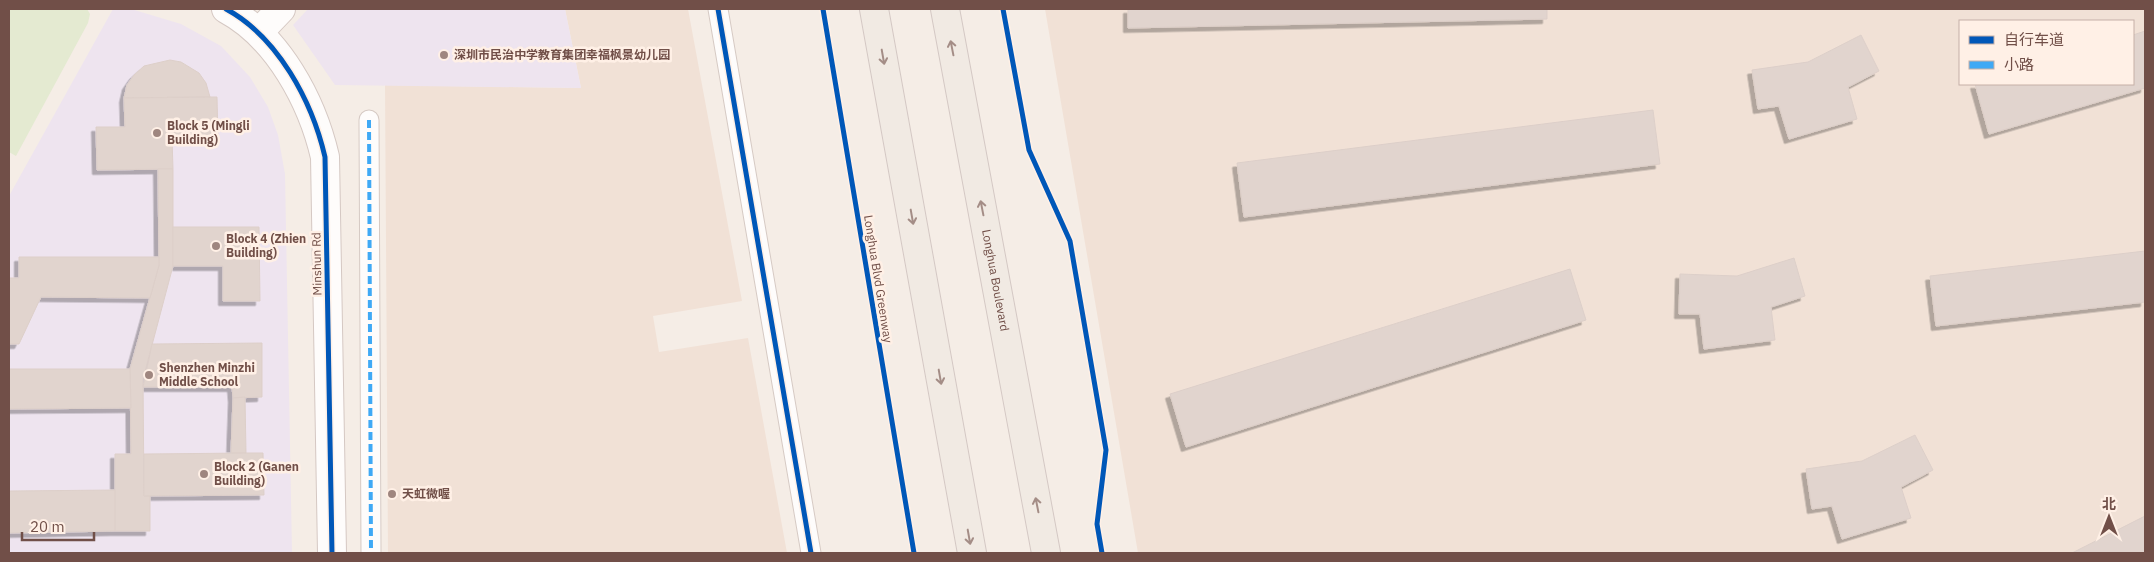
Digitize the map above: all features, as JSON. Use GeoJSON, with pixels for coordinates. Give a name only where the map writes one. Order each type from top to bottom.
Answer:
{"type":"FeatureCollection","features":[{"type":"Feature","properties":{"kind":"main road"},"geometry":{"type":"LineString","coordinates":[[874,9],[972,553]]}},
{"type":"Feature","properties":{"kind":"main road","name":"Longhua Boulevard"},"geometry":{"type":"LineString","coordinates":[[945,9],[1046,553]]}},
{"type":"Feature","properties":{"kind":"street","name":"Minshun Rd"},"geometry":{"type":"LineString","coordinates":[[226,9],[259,32],[276,53],[310,108],[320,133],[325,157],[332,553]]}},
{"type":"Feature","properties":{"kind":"street"},"geometry":{"type":"LineString","coordinates":[[259,32],[281,9]]}},
{"type":"Feature","properties":{"kind":"street"},"geometry":{"type":"LineString","coordinates":[[718,9],[811,553]]}},
{"type":"Feature","properties":{"kind":"street"},"geometry":{"type":"LineString","coordinates":[[369,120],[371,553]]}},
{"type":"Feature","properties":{"kind":"shaded area","name":"Shenzhen Minzhi Middle School"},"geometry":{"type":"Polygon","coordinates":[[[113,9],[131,9],[181,24],[221,46],[250,77],[268,107],[278,135],[285,174],[292,553],[9,553],[9,196],[113,9]]]}},
{"type":"Feature","properties":{"kind":"shaded area","name":"深圳市民治中学教育集团幸福枫景幼儿园"},"geometry":{"type":"Polygon","coordinates":[[[308,9],[565,9],[581,88],[335,85],[293,25],[308,9]]]}},
{"type":"Feature","properties":{"kind":"shaded area"},"geometry":{"type":"Polygon","coordinates":[[[565,9],[688,9],[742,301],[653,316],[659,352],[748,338],[787,553],[388,553],[385,85],[581,88],[565,9]]]}},
{"type":"Feature","properties":{"kind":"shaded area"},"geometry":{"type":"Polygon","coordinates":[[[1045,9],[2145,9],[2145,553],[1138,553],[1045,9]]]}},
{"type":"Feature","properties":{"kind":"green space"},"geometry":{"type":"Polygon","coordinates":[[[9,9],[87,9],[90,14],[88,23],[16,156],[9,152],[9,9]]]}},
{"type":"Feature","properties":{"kind":"building"},"geometry":{"type":"Polygon","coordinates":[[[1128,9],[1547,9],[1547,19],[1128,28],[1128,9]]]}},
{"type":"Feature","properties":{"kind":"building"},"geometry":{"type":"Polygon","coordinates":[[[2145,31],[2145,88],[1989,134],[1975,85],[2134,85],[2134,35],[2145,31]]]}},
{"type":"Feature","properties":{"kind":"building"},"geometry":{"type":"Polygon","coordinates":[[[1861,35],[1879,71],[1848,87],[1857,119],[1789,139],[1779,106],[1758,109],[1752,70],[1808,62],[1861,35]]]}},
{"type":"Feature","properties":{"kind":"building"},"geometry":{"type":"Polygon","coordinates":[[[170,60],[181,62],[199,73],[206,83],[210,97],[124,98],[127,85],[144,66],[170,60]]]}},
{"type":"Feature","properties":{"kind":"building","name":"Block 5 (Mingli Building)"},"geometry":{"type":"Polygon","coordinates":[[[217,97],[218,138],[172,138],[173,169],[97,170],[96,127],[125,127],[124,98],[217,97]]]}},
{"type":"Feature","properties":{"kind":"building"},"geometry":{"type":"Polygon","coordinates":[[[1653,110],[1660,164],[1244,217],[1237,163],[1653,110]]]}},
{"type":"Feature","properties":{"kind":"building"},"geometry":{"type":"Polygon","coordinates":[[[158,169],[173,169],[173,266],[143,379],[144,496],[150,496],[150,531],[115,531],[115,454],[131,454],[130,369],[159,265],[158,169]]]}},
{"type":"Feature","properties":{"kind":"building","name":"Block 4 (Zhien Building)"},"geometry":{"type":"Polygon","coordinates":[[[173,227],[259,227],[260,301],[223,301],[223,266],[173,266],[173,227]]]}},
{"type":"Feature","properties":{"kind":"building"},"geometry":{"type":"Polygon","coordinates":[[[2145,251],[2145,302],[1936,326],[1930,276],[2145,251]]]}},
{"type":"Feature","properties":{"kind":"building"},"geometry":{"type":"Polygon","coordinates":[[[19,257],[159,257],[159,265],[150,298],[41,297],[19,344],[9,344],[9,278],[19,278],[19,257]]]}},
{"type":"Feature","properties":{"kind":"building"},"geometry":{"type":"Polygon","coordinates":[[[1794,258],[1805,296],[1771,307],[1775,340],[1704,349],[1700,314],[1679,314],[1680,274],[1737,276],[1794,258]]]}},
{"type":"Feature","properties":{"kind":"building"},"geometry":{"type":"Polygon","coordinates":[[[1570,269],[1586,320],[1186,447],[1170,394],[1570,269]]]}},
{"type":"Feature","properties":{"kind":"building"},"geometry":{"type":"Polygon","coordinates":[[[262,343],[262,397],[233,398],[232,387],[143,387],[152,344],[262,343]]]}},
{"type":"Feature","properties":{"kind":"building"},"geometry":{"type":"Polygon","coordinates":[[[9,369],[130,369],[131,408],[9,409],[9,369]]]}},
{"type":"Feature","properties":{"kind":"building"},"geometry":{"type":"Polygon","coordinates":[[[245,397],[246,453],[231,453],[233,398],[245,397]]]}},
{"type":"Feature","properties":{"kind":"building"},"geometry":{"type":"Polygon","coordinates":[[[1915,435],[1933,470],[1901,487],[1911,518],[1842,539],[1832,506],[1812,509],[1806,469],[1862,461],[1915,435]]]}},
{"type":"Feature","properties":{"kind":"building","name":"Block 2 (Ganen Building)"},"geometry":{"type":"Polygon","coordinates":[[[263,453],[264,495],[144,496],[144,454],[263,453]]]}},
{"type":"Feature","properties":{"kind":"building"},"geometry":{"type":"Polygon","coordinates":[[[115,490],[115,531],[9,533],[9,491],[115,490]]]}},
{"type":"Feature","properties":{"kind":"building"},"geometry":{"type":"Polygon","coordinates":[[[2145,516],[2145,553],[2072,553],[2145,516]]]}},
{"type":"Feature","properties":{"kind":"marked path"},"geometry":{"type":"LineString","coordinates":[[369,120],[371,553]]}},
{"type":"Feature","properties":{"kind":"cycle path"},"geometry":{"type":"LineString","coordinates":[[226,9],[245,21],[262,36],[290,72],[311,114],[325,157],[332,553]]}},
{"type":"Feature","properties":{"kind":"cycle path"},"geometry":{"type":"LineString","coordinates":[[718,9],[811,553]]}},
{"type":"Feature","properties":{"kind":"cycle path","name":"Longhua Blvd Greenway"},"geometry":{"type":"LineString","coordinates":[[823,9],[914,553]]}},
{"type":"Feature","properties":{"kind":"cycle path"},"geometry":{"type":"LineString","coordinates":[[1003,9],[1029,150],[1070,241],[1106,450],[1097,524],[1102,553]]}},
{"type":"Feature","properties":{"kind":"place","name":"深圳市民治中学教育集团幸福枫景幼儿园"},"geometry":{"type":"Point","coordinates":[444,55]}},
{"type":"Feature","properties":{"kind":"place","name":"Block 5 (Mingli Building)"},"geometry":{"type":"Point","coordinates":[157,133]}},
{"type":"Feature","properties":{"kind":"place","name":"Block 4 (Zhien Building)"},"geometry":{"type":"Point","coordinates":[216,246]}},
{"type":"Feature","properties":{"kind":"place","name":"Shenzhen Minzhi Middle School"},"geometry":{"type":"Point","coordinates":[149,375]}},
{"type":"Feature","properties":{"kind":"place","name":"Block 2 (Ganen Building)"},"geometry":{"type":"Point","coordinates":[204,474]}},
{"type":"Feature","properties":{"kind":"place","name":"天虹微喔"},"geometry":{"type":"Point","coordinates":[392,494]}}]}
